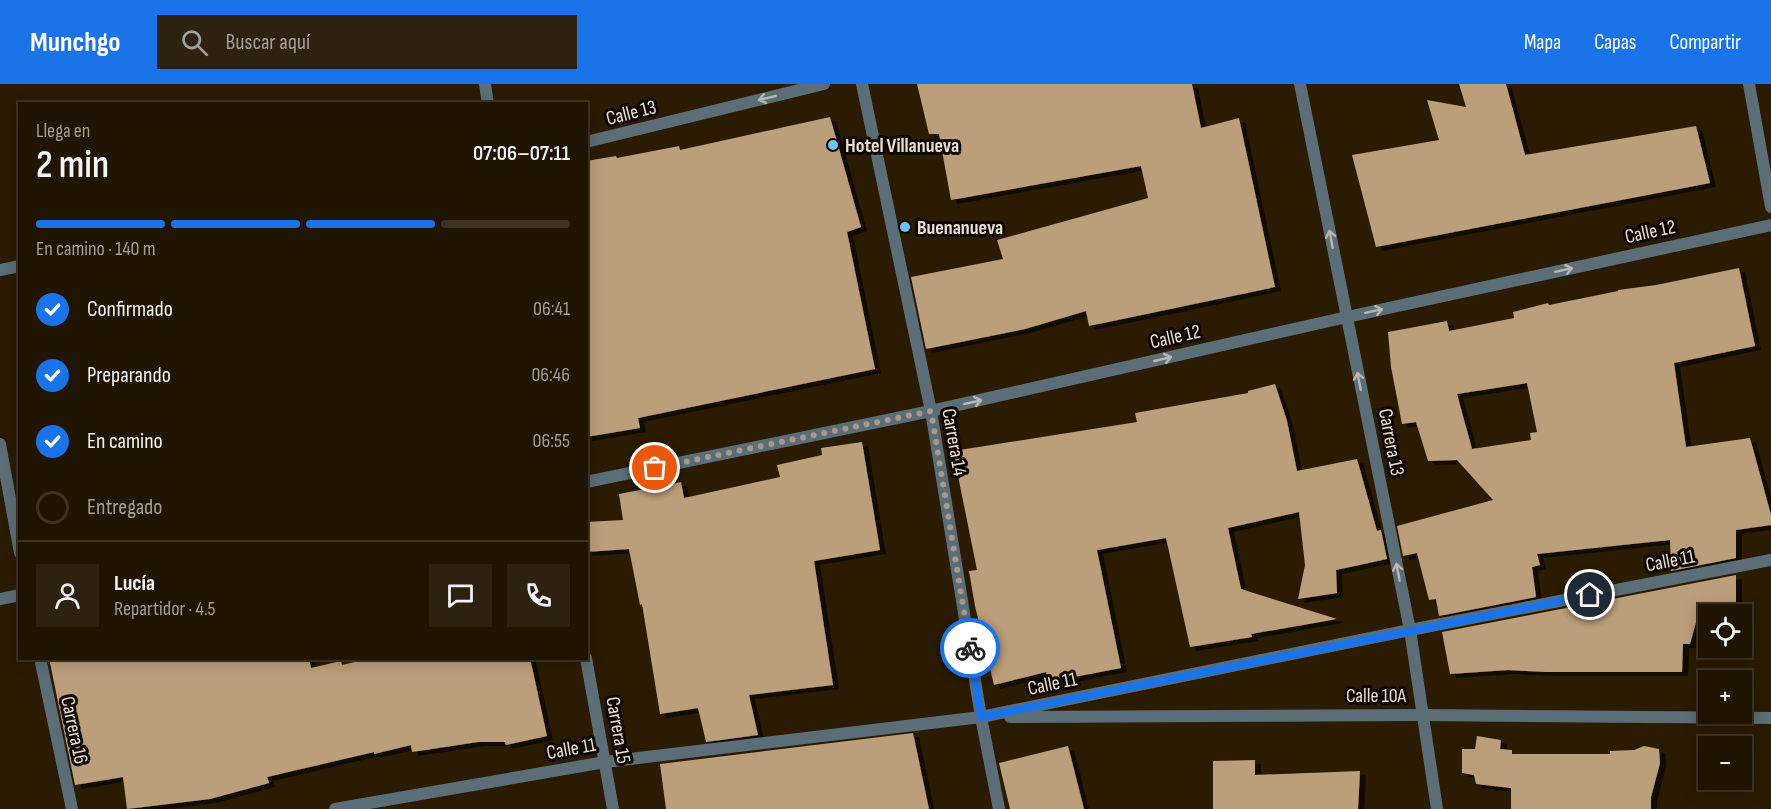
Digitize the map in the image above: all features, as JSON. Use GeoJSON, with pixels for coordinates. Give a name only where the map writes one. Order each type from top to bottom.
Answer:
{"type":"FeatureCollection","features":[{"type":"Feature","properties":{"kind":"street"},"geometry":{"type":"LineString","coordinates":[[484,84],[488,102]]}},
{"type":"Feature","properties":{"kind":"street","name":"Calle 13"},"geometry":{"type":"LineString","coordinates":[[588,142],[824,84]]}},
{"type":"Feature","properties":{"kind":"street","name":"Carrera 14"},"geometry":{"type":"LineString","coordinates":[[862,84],[931,411],[981,717],[999,809]]}},
{"type":"Feature","properties":{"kind":"street","name":"Carrera 13"},"geometry":{"type":"LineString","coordinates":[[1300,84],[1410,630],[1437,809]]}},
{"type":"Feature","properties":{"kind":"street"},"geometry":{"type":"LineString","coordinates":[[1749,84],[1771,207]]}},
{"type":"Feature","properties":{"kind":"street","name":"Calle 12"},"geometry":{"type":"LineString","coordinates":[[588,482],[931,411],[1347,317],[1771,225]]}},
{"type":"Feature","properties":{"kind":"street"},"geometry":{"type":"LineString","coordinates":[[0,270],[18,266]]}},
{"type":"Feature","properties":{"kind":"street"},"geometry":{"type":"LineString","coordinates":[[0,444],[18,542]]}},
{"type":"Feature","properties":{"kind":"street","name":"Calle 11"},"geometry":{"type":"LineString","coordinates":[[335,809],[605,762],[981,717],[1771,560]]}},
{"type":"Feature","properties":{"kind":"street"},"geometry":{"type":"LineString","coordinates":[[0,598],[18,595]]}},
{"type":"Feature","properties":{"kind":"street","name":"Carrera 16"},"geometry":{"type":"LineString","coordinates":[[40,660],[72,809]]}},
{"type":"Feature","properties":{"kind":"street","name":"Carrera 15"},"geometry":{"type":"LineString","coordinates":[[586,660],[613,809]]}},
{"type":"Feature","properties":{"kind":"street","name":"Calle 10A"},"geometry":{"type":"LineString","coordinates":[[981,717],[1422,715],[1771,718]]}},
{"type":"Feature","properties":{"kind":"building"},"geometry":{"type":"Polygon","coordinates":[[[917,84],[1192,84],[1201,128],[1239,118],[1275,287],[1089,326],[1086,311],[1025,329],[926,349],[911,277],[1003,259],[997,240],[1148,198],[1141,166],[951,200],[939,134],[929,134],[917,84]]]}},
{"type":"Feature","properties":{"kind":"building"},"geometry":{"type":"Polygon","coordinates":[[[1459,84],[1506,84],[1525,155],[1696,126],[1710,183],[1376,247],[1352,155],[1439,140],[1427,100],[1466,107],[1459,84]]]}},
{"type":"Feature","properties":{"kind":"building"},"geometry":{"type":"Polygon","coordinates":[[[830,117],[861,227],[847,232],[875,369],[638,418],[640,428],[588,437],[588,161],[616,156],[617,158],[679,146],[680,150],[830,117]]]}},
{"type":"Feature","properties":{"kind":"building"},"geometry":{"type":"Polygon","coordinates":[[[1739,268],[1755,346],[1674,363],[1686,447],[1750,438],[1771,515],[1771,525],[1736,530],[1736,558],[1671,571],[1670,540],[1537,554],[1540,565],[1532,567],[1536,597],[1439,616],[1436,599],[1429,600],[1417,553],[1403,556],[1397,526],[1493,500],[1457,460],[1428,461],[1416,422],[1402,424],[1391,367],[1388,332],[1447,321],[1449,331],[1514,318],[1513,312],[1548,303],[1549,305],[1618,290],[1656,285],[1739,268]],[[1527,383],[1457,394],[1472,449],[1531,440],[1530,433],[1537,432],[1527,383]]]}},
{"type":"Feature","properties":{"kind":"building"},"geometry":{"type":"Polygon","coordinates":[[[1275,384],[1287,421],[1297,471],[1357,459],[1377,531],[1381,530],[1387,559],[1336,570],[1337,593],[1298,599],[1305,565],[1299,512],[1228,528],[1241,589],[1337,619],[1190,647],[1166,538],[1097,550],[1121,668],[1048,682],[1046,672],[994,685],[975,606],[969,571],[977,570],[953,451],[1137,422],[1135,413],[1248,393],[1248,391],[1275,384]]]}},
{"type":"Feature","properties":{"kind":"building"},"geometry":{"type":"Polygon","coordinates":[[[862,442],[880,550],[814,561],[833,685],[749,695],[758,735],[706,742],[698,708],[660,714],[642,604],[640,605],[629,549],[588,552],[588,522],[623,520],[619,494],[681,482],[684,498],[780,477],[777,465],[822,455],[821,448],[862,442]]]}},
{"type":"Feature","properties":{"kind":"building"},"geometry":{"type":"Polygon","coordinates":[[[1736,575],[1736,603],[1698,604],[1698,622],[1696,622],[1690,644],[1683,644],[1682,672],[1508,670],[1450,674],[1442,632],[1736,575]]]}},
{"type":"Feature","properties":{"kind":"building"},"geometry":{"type":"Polygon","coordinates":[[[49,660],[309,660],[311,668],[341,661],[342,665],[363,660],[530,660],[547,736],[506,745],[505,742],[478,742],[412,752],[411,745],[267,777],[269,783],[210,799],[127,809],[123,777],[75,785],[49,660]]]}},
{"type":"Feature","properties":{"kind":"building"},"geometry":{"type":"Polygon","coordinates":[[[913,733],[929,809],[666,809],[660,764],[913,733]]]}},
{"type":"Feature","properties":{"kind":"building"},"geometry":{"type":"Polygon","coordinates":[[[1477,736],[1501,740],[1500,749],[1512,750],[1512,754],[1610,754],[1610,751],[1634,750],[1644,746],[1659,749],[1660,763],[1651,797],[1651,809],[1511,809],[1511,788],[1476,784],[1474,775],[1462,773],[1462,749],[1475,749],[1477,736]]]}},
{"type":"Feature","properties":{"kind":"building"},"geometry":{"type":"Polygon","coordinates":[[[1068,746],[1084,809],[1010,809],[999,763],[1068,746]]]}},
{"type":"Feature","properties":{"kind":"building"},"geometry":{"type":"Polygon","coordinates":[[[1255,760],[1255,775],[1360,771],[1358,809],[1213,809],[1213,761],[1255,760]]]}},
{"type":"Feature","properties":{"kind":"way so far"},"geometry":{"type":"LineString","coordinates":[[655,468],[931,411],[970,648]]}},
{"type":"Feature","properties":{"kind":"place","name":"Hotel Villanueva"},"geometry":{"type":"Point","coordinates":[833,145]}},
{"type":"Feature","properties":{"kind":"place","name":"Buenanueva"},"geometry":{"type":"Point","coordinates":[905,227]}},
{"type":"Feature","properties":{"kind":"route"},"geometry":{"type":"LineString","coordinates":[[970,648],[981,717],[1590,595]]}}]}
